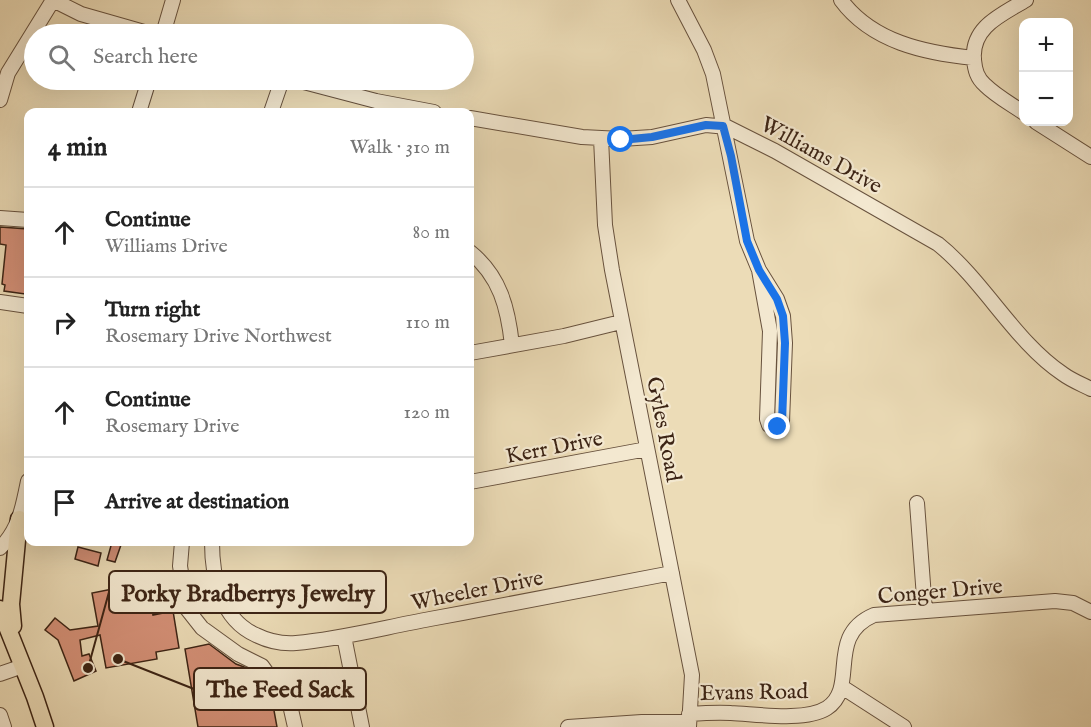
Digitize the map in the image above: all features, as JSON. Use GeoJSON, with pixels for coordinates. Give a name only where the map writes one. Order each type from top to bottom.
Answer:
{"type":"FeatureCollection","features":[{"type":"Feature","properties":{"kind":"main road"},"geometry":{"type":"LineString","coordinates":[[8,640],[20,519]]}},
{"type":"Feature","properties":{"kind":"main road"},"geometry":{"type":"LineString","coordinates":[[0,609],[8,640],[23,666],[44,727]]}},
{"type":"Feature","properties":{"kind":"street"},"geometry":{"type":"LineString","coordinates":[[38,24],[53,0],[81,14],[116,24]]}},
{"type":"Feature","properties":{"kind":"street"},"geometry":{"type":"LineString","coordinates":[[166,24],[173,0]]}},
{"type":"Feature","properties":{"kind":"street"},"geometry":{"type":"LineString","coordinates":[[678,0],[704,50],[713,74],[747,241],[759,270],[781,307],[785,329],[782,422],[774,427],[769,425],[766,419],[770,331],[759,270]]}},
{"type":"Feature","properties":{"kind":"street"},"geometry":{"type":"LineString","coordinates":[[841,0],[850,12],[867,26],[901,43],[926,52],[974,58]]}},
{"type":"Feature","properties":{"kind":"street"},"geometry":{"type":"LineString","coordinates":[[1019,110],[984,85],[976,74],[974,58],[975,43],[980,32],[1005,12],[1026,0]]}},
{"type":"Feature","properties":{"kind":"street"},"geometry":{"type":"LineString","coordinates":[[0,100],[4,77],[24,46]]}},
{"type":"Feature","properties":{"kind":"street"},"geometry":{"type":"LineString","coordinates":[[140,108],[146,90]]}},
{"type":"Feature","properties":{"kind":"street"},"geometry":{"type":"LineString","coordinates":[[272,108],[279,90]]}},
{"type":"Feature","properties":{"kind":"street"},"geometry":{"type":"LineString","coordinates":[[334,90],[413,108]]}},
{"type":"Feature","properties":{"kind":"street","name":"Williams Drive"},"geometry":{"type":"LineString","coordinates":[[474,119],[601,138],[637,139],[706,125],[723,126],[775,151],[938,244],[962,265],[1037,351],[1061,373],[1091,389]]}},
{"type":"Feature","properties":{"kind":"street"},"geometry":{"type":"LineString","coordinates":[[1042,126],[1091,157]]}},
{"type":"Feature","properties":{"kind":"street","name":"Gyles Road"},"geometry":{"type":"LineString","coordinates":[[601,138],[606,225],[621,322],[692,675],[689,721]]}},
{"type":"Feature","properties":{"kind":"street"},"geometry":{"type":"LineString","coordinates":[[0,218],[24,220]]}},
{"type":"Feature","properties":{"kind":"street"},"geometry":{"type":"LineString","coordinates":[[474,256],[487,268],[499,287],[508,312],[512,345]]}},
{"type":"Feature","properties":{"kind":"street"},"geometry":{"type":"LineString","coordinates":[[0,302],[24,305]]}},
{"type":"Feature","properties":{"kind":"street"},"geometry":{"type":"LineString","coordinates":[[474,352],[564,336],[621,322]]}},
{"type":"Feature","properties":{"kind":"street","name":"Kerr Drive"},"geometry":{"type":"LineString","coordinates":[[474,481],[647,449]]}},
{"type":"Feature","properties":{"kind":"street"},"geometry":{"type":"LineString","coordinates":[[0,548],[20,519],[24,500]]}},
{"type":"Feature","properties":{"kind":"street"},"geometry":{"type":"LineString","coordinates":[[916,503],[925,611]]}},
{"type":"Feature","properties":{"kind":"street"},"geometry":{"type":"LineString","coordinates":[[182,546],[180,566],[187,609],[202,628],[238,654],[262,666],[290,705],[294,727]]}},
{"type":"Feature","properties":{"kind":"street","name":"Wheeler Drive"},"geometry":{"type":"LineString","coordinates":[[212,546],[213,572],[219,592],[230,611],[243,627],[258,636],[283,643],[344,636],[672,573]]}},
{"type":"Feature","properties":{"kind":"street","name":"Conger Drive"},"geometry":{"type":"LineString","coordinates":[[842,687],[846,645],[857,626],[874,615],[1064,601],[1081,605],[1091,612]]}},
{"type":"Feature","properties":{"kind":"street"},"geometry":{"type":"LineString","coordinates":[[344,636],[362,727]]}},
{"type":"Feature","properties":{"kind":"street"},"geometry":{"type":"LineString","coordinates":[[0,674],[23,666]]}},
{"type":"Feature","properties":{"kind":"street","name":"Evans Road"},"geometry":{"type":"LineString","coordinates":[[568,727],[689,721],[729,713],[773,716],[812,713],[827,708],[833,703],[842,687],[904,727]]}},
{"type":"Feature","properties":{"kind":"street"},"geometry":{"type":"LineString","coordinates":[[0,715],[4,727]]}},
{"type":"Feature","properties":{"kind":"building"},"geometry":{"type":"Polygon","coordinates":[[[0,227],[24,229],[24,294],[4,291],[5,285],[2,284],[6,245],[0,244],[0,227]]]}},
{"type":"Feature","properties":{"kind":"building"},"geometry":{"type":"Polygon","coordinates":[[[111,546],[121,546],[115,562],[107,560],[111,546]]]}},
{"type":"Feature","properties":{"kind":"building"},"geometry":{"type":"Polygon","coordinates":[[[78,547],[101,553],[98,566],[75,559],[78,547]]]}},
{"type":"Feature","properties":{"kind":"building"},"geometry":{"type":"Polygon","coordinates":[[[143,583],[146,600],[150,599],[153,615],[173,611],[179,648],[156,652],[157,659],[106,668],[100,635],[80,640],[82,656],[89,654],[96,671],[74,681],[58,640],[45,630],[55,618],[70,630],[98,626],[92,593],[143,583]]]}},
{"type":"Feature","properties":{"kind":"building"},"geometry":{"type":"Polygon","coordinates":[[[209,644],[236,664],[247,668],[251,691],[267,689],[271,694],[277,727],[198,727],[185,649],[209,644]]]}},
{"type":"Feature","properties":{"kind":"place","name":"The Feed Sack"},"geometry":{"type":"Point","coordinates":[118,659]}},
{"type":"Feature","properties":{"kind":"place","name":"Porky Bradberrys Jewelry"},"geometry":{"type":"Point","coordinates":[88,668]}},
{"type":"Feature","properties":{"kind":"route"},"geometry":{"type":"LineString","coordinates":[[621,140],[652,137],[706,125],[723,126],[747,241],[759,270],[781,307],[783,316],[785,343],[782,422],[778,427]]}}]}
